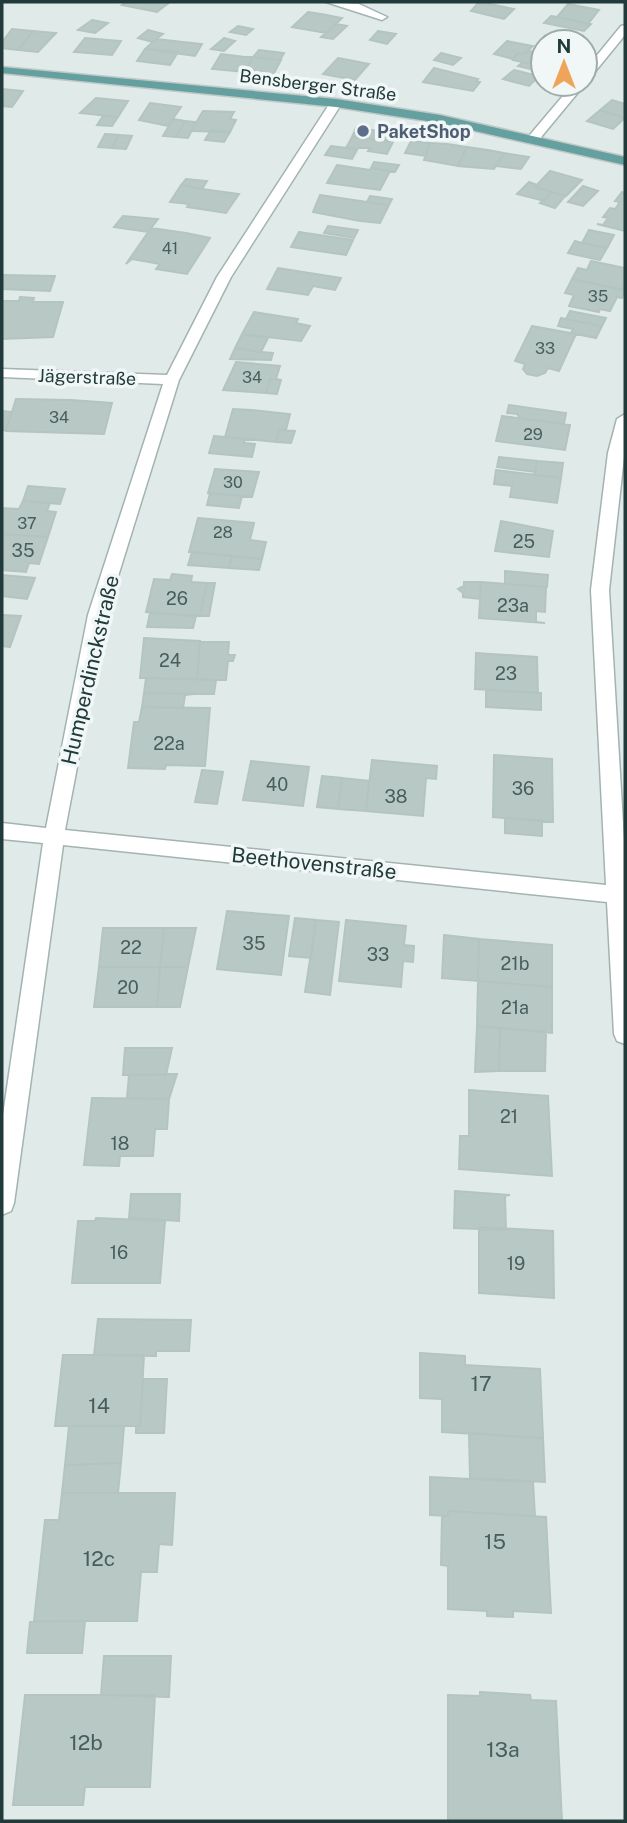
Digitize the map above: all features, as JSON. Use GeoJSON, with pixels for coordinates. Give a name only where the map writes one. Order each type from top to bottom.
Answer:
{"type":"FeatureCollection","features":[{"type":"Feature","properties":{"kind":"main road","name":"Bensberger Straße"},"geometry":{"type":"LineString","coordinates":[[2,70],[337,103],[440,119],[625,161]]}},
{"type":"Feature","properties":{"kind":"street"},"geometry":{"type":"LineString","coordinates":[[331,2],[359,7],[383,17]]}},
{"type":"Feature","properties":{"kind":"street"},"geometry":{"type":"LineString","coordinates":[[599,60],[625,29]]}},
{"type":"Feature","properties":{"kind":"street"},"geometry":{"type":"LineString","coordinates":[[533,139],[567,98]]}},
{"type":"Feature","properties":{"kind":"street","name":"Humperdinckstraße"},"geometry":{"type":"LineString","coordinates":[[2,1203],[54,836],[97,615],[172,380],[223,277],[337,103]]}},
{"type":"Feature","properties":{"kind":"street","name":"Jägerstraße"},"geometry":{"type":"LineString","coordinates":[[2,373],[172,380]]}},
{"type":"Feature","properties":{"kind":"street"},"geometry":{"type":"LineString","coordinates":[[625,419],[616,453],[600,590],[622,895],[625,1034]]}},
{"type":"Feature","properties":{"kind":"street","name":"Beethovenstraße"},"geometry":{"type":"LineString","coordinates":[[2,831],[622,895]]}},
{"type":"Feature","properties":{"kind":"building"},"geometry":{"type":"Polygon","coordinates":[[[127,2],[170,2],[157,12],[122,5],[127,2]]]}},
{"type":"Feature","properties":{"kind":"building"},"geometry":{"type":"Polygon","coordinates":[[[479,2],[514,9],[504,19],[471,11],[479,2]]]}},
{"type":"Feature","properties":{"kind":"building"},"geometry":{"type":"Polygon","coordinates":[[[568,4],[599,10],[588,24],[557,17],[568,4]]]}},
{"type":"Feature","properties":{"kind":"building"},"geometry":{"type":"Polygon","coordinates":[[[308,12],[342,18],[326,33],[292,27],[308,12]]]}},
{"type":"Feature","properties":{"kind":"building"},"geometry":{"type":"Polygon","coordinates":[[[551,16],[591,24],[587,28],[569,28],[544,23],[551,16]]]}},
{"type":"Feature","properties":{"kind":"building"},"geometry":{"type":"Polygon","coordinates":[[[92,20],[108,23],[95,33],[78,30],[92,20]]]}},
{"type":"Feature","properties":{"kind":"building"},"geometry":{"type":"Polygon","coordinates":[[[336,24],[347,26],[333,39],[321,37],[336,24]]]}},
{"type":"Feature","properties":{"kind":"building"},"geometry":{"type":"Polygon","coordinates":[[[238,26],[253,29],[246,35],[230,32],[238,26]]]}},
{"type":"Feature","properties":{"kind":"building"},"geometry":{"type":"Polygon","coordinates":[[[12,29],[33,31],[18,50],[2,48],[2,42],[12,29]]]}},
{"type":"Feature","properties":{"kind":"building"},"geometry":{"type":"Polygon","coordinates":[[[148,30],[163,34],[152,42],[138,38],[148,30]]]}},
{"type":"Feature","properties":{"kind":"building"},"geometry":{"type":"Polygon","coordinates":[[[33,31],[56,33],[38,52],[18,50],[33,31]]]}},
{"type":"Feature","properties":{"kind":"building"},"geometry":{"type":"Polygon","coordinates":[[[378,31],[396,34],[387,44],[370,40],[378,31]]]}},
{"type":"Feature","properties":{"kind":"building"},"geometry":{"type":"Polygon","coordinates":[[[85,38],[121,41],[112,55],[74,52],[85,38]]]}},
{"type":"Feature","properties":{"kind":"building"},"geometry":{"type":"Polygon","coordinates":[[[224,38],[235,41],[224,51],[211,49],[224,38]]]}},
{"type":"Feature","properties":{"kind":"building"},"geometry":{"type":"Polygon","coordinates":[[[156,39],[202,44],[195,56],[145,49],[156,39]]]}},
{"type":"Feature","properties":{"kind":"building"},"geometry":{"type":"Polygon","coordinates":[[[507,41],[529,45],[529,50],[524,54],[518,53],[513,59],[494,54],[507,41]]]}},
{"type":"Feature","properties":{"kind":"building"},"geometry":{"type":"Polygon","coordinates":[[[145,49],[178,52],[170,65],[137,61],[145,49]]]}},
{"type":"Feature","properties":{"kind":"building"},"geometry":{"type":"Polygon","coordinates":[[[259,50],[284,53],[280,60],[253,57],[259,50]]]}},
{"type":"Feature","properties":{"kind":"building"},"geometry":{"type":"Polygon","coordinates":[[[529,51],[529,63],[513,60],[518,53],[529,51]]]}},
{"type":"Feature","properties":{"kind":"building"},"geometry":{"type":"Polygon","coordinates":[[[441,53],[461,58],[453,65],[434,60],[441,53]]]}},
{"type":"Feature","properties":{"kind":"building"},"geometry":{"type":"Polygon","coordinates":[[[221,54],[253,57],[245,72],[212,69],[221,54]]]}},
{"type":"Feature","properties":{"kind":"building"},"geometry":{"type":"Polygon","coordinates":[[[253,57],[281,60],[273,75],[245,72],[253,57]]]}},
{"type":"Feature","properties":{"kind":"building"},"geometry":{"type":"Polygon","coordinates":[[[338,58],[369,64],[355,80],[323,74],[338,58]]]}},
{"type":"Feature","properties":{"kind":"building"},"geometry":{"type":"Polygon","coordinates":[[[523,62],[529,63],[529,69],[518,66],[523,62]]]}},
{"type":"Feature","properties":{"kind":"building"},"geometry":{"type":"Polygon","coordinates":[[[434,68],[478,79],[476,81],[480,82],[473,91],[423,82],[434,68]]]}},
{"type":"Feature","properties":{"kind":"building"},"geometry":{"type":"Polygon","coordinates":[[[514,70],[529,74],[529,86],[503,79],[514,70]]]}},
{"type":"Feature","properties":{"kind":"building"},"geometry":{"type":"Polygon","coordinates":[[[2,89],[23,91],[12,107],[2,106],[2,89]]]}},
{"type":"Feature","properties":{"kind":"building"},"geometry":{"type":"Polygon","coordinates":[[[96,98],[128,101],[118,117],[80,113],[96,98]]]}},
{"type":"Feature","properties":{"kind":"building"},"geometry":{"type":"Polygon","coordinates":[[[612,100],[625,104],[625,118],[600,110],[612,100]]]}},
{"type":"Feature","properties":{"kind":"building"},"geometry":{"type":"Polygon","coordinates":[[[150,103],[181,107],[168,126],[139,120],[150,103]]]}},
{"type":"Feature","properties":{"kind":"building"},"geometry":{"type":"Polygon","coordinates":[[[600,110],[625,118],[613,129],[587,121],[600,110]]]}},
{"type":"Feature","properties":{"kind":"building"},"geometry":{"type":"Polygon","coordinates":[[[203,111],[234,112],[230,119],[236,120],[230,132],[191,131],[203,111]]]}},
{"type":"Feature","properties":{"kind":"building"},"geometry":{"type":"Polygon","coordinates":[[[103,116],[118,117],[112,126],[97,125],[103,116]]]}},
{"type":"Feature","properties":{"kind":"building"},"geometry":{"type":"Polygon","coordinates":[[[173,119],[185,121],[176,137],[163,136],[173,119]]]}},
{"type":"Feature","properties":{"kind":"building"},"geometry":{"type":"Polygon","coordinates":[[[185,121],[196,122],[188,138],[176,137],[185,121]]]}},
{"type":"Feature","properties":{"kind":"building"},"geometry":{"type":"Polygon","coordinates":[[[356,128],[396,133],[393,142],[352,137],[356,128]]]}},
{"type":"Feature","properties":{"kind":"building"},"geometry":{"type":"Polygon","coordinates":[[[211,130],[230,132],[224,142],[205,140],[211,130]]]}},
{"type":"Feature","properties":{"kind":"building"},"geometry":{"type":"Polygon","coordinates":[[[105,134],[119,135],[112,148],[98,147],[105,134]]]}},
{"type":"Feature","properties":{"kind":"building"},"geometry":{"type":"Polygon","coordinates":[[[119,135],[132,136],[126,149],[112,148],[119,135]]]}},
{"type":"Feature","properties":{"kind":"building"},"geometry":{"type":"Polygon","coordinates":[[[352,137],[393,142],[387,154],[368,151],[370,148],[346,148],[352,137]]]}},
{"type":"Feature","properties":{"kind":"building"},"geometry":{"type":"Polygon","coordinates":[[[411,141],[430,143],[426,156],[405,153],[411,141]]]}},
{"type":"Feature","properties":{"kind":"building"},"geometry":{"type":"Polygon","coordinates":[[[430,143],[467,147],[458,166],[424,160],[430,143]]]}},
{"type":"Feature","properties":{"kind":"building"},"geometry":{"type":"Polygon","coordinates":[[[331,146],[357,150],[352,159],[325,155],[331,146]]]}},
{"type":"Feature","properties":{"kind":"building"},"geometry":{"type":"Polygon","coordinates":[[[467,147],[504,153],[494,169],[458,166],[467,147]]]}},
{"type":"Feature","properties":{"kind":"building"},"geometry":{"type":"Polygon","coordinates":[[[504,153],[529,157],[521,169],[496,166],[504,153]]]}},
{"type":"Feature","properties":{"kind":"building"},"geometry":{"type":"Polygon","coordinates":[[[374,162],[399,165],[395,172],[371,168],[374,162]]]}},
{"type":"Feature","properties":{"kind":"building"},"geometry":{"type":"Polygon","coordinates":[[[337,165],[390,171],[380,190],[327,183],[337,165]]]}},
{"type":"Feature","properties":{"kind":"building"},"geometry":{"type":"Polygon","coordinates":[[[550,171],[582,180],[566,196],[535,187],[550,171]]]}},
{"type":"Feature","properties":{"kind":"building"},"geometry":{"type":"Polygon","coordinates":[[[186,179],[207,181],[202,189],[181,185],[186,179]]]}},
{"type":"Feature","properties":{"kind":"building"},"geometry":{"type":"Polygon","coordinates":[[[529,182],[537,185],[535,187],[552,192],[544,201],[517,194],[529,182]]]}},
{"type":"Feature","properties":{"kind":"building"},"geometry":{"type":"Polygon","coordinates":[[[181,185],[239,194],[226,213],[187,207],[189,204],[170,202],[181,185]]]}},
{"type":"Feature","properties":{"kind":"building"},"geometry":{"type":"Polygon","coordinates":[[[583,186],[598,191],[583,206],[568,202],[583,186]]]}},
{"type":"Feature","properties":{"kind":"building"},"geometry":{"type":"Polygon","coordinates":[[[552,192],[565,196],[555,208],[540,203],[552,192]]]}},
{"type":"Feature","properties":{"kind":"building"},"geometry":{"type":"Polygon","coordinates":[[[622,192],[625,193],[625,231],[597,224],[603,225],[608,218],[603,217],[610,208],[615,209],[620,202],[615,201],[622,192]]]}},
{"type":"Feature","properties":{"kind":"building"},"geometry":{"type":"Polygon","coordinates":[[[320,195],[389,205],[380,223],[360,221],[313,212],[320,195]]]}},
{"type":"Feature","properties":{"kind":"building"},"geometry":{"type":"Polygon","coordinates":[[[370,196],[392,199],[389,205],[367,202],[370,196]]]}},
{"type":"Feature","properties":{"kind":"building"},"geometry":{"type":"Polygon","coordinates":[[[123,216],[158,219],[148,232],[114,227],[123,216]]]}},
{"type":"Feature","properties":{"kind":"building"},"geometry":{"type":"Polygon","coordinates":[[[328,226],[358,230],[354,238],[324,233],[328,226]]]}},
{"type":"Feature","properties":{"kind":"building"},"geometry":{"type":"Polygon","coordinates":[[[151,228],[210,238],[187,274],[156,269],[160,264],[132,259],[126,264],[151,228]]]}},
{"type":"Feature","properties":{"kind":"building"},"geometry":{"type":"Polygon","coordinates":[[[589,230],[614,235],[607,248],[582,243],[589,230]]]}},
{"type":"Feature","properties":{"kind":"building"},"geometry":{"type":"Polygon","coordinates":[[[299,232],[353,240],[346,255],[291,247],[299,232]]]}},
{"type":"Feature","properties":{"kind":"building"},"geometry":{"type":"Polygon","coordinates":[[[575,241],[607,248],[600,260],[568,253],[575,241]]]}},
{"type":"Feature","properties":{"kind":"building"},"geometry":{"type":"Polygon","coordinates":[[[591,261],[625,268],[623,290],[572,279],[578,268],[587,270],[591,261]]]}},
{"type":"Feature","properties":{"kind":"building"},"geometry":{"type":"Polygon","coordinates":[[[278,268],[341,278],[335,290],[313,286],[308,295],[267,289],[278,268]]]}},
{"type":"Feature","properties":{"kind":"building"},"geometry":{"type":"Polygon","coordinates":[[[2,275],[55,276],[50,291],[2,289],[2,275]]]}},
{"type":"Feature","properties":{"kind":"building"},"geometry":{"type":"Polygon","coordinates":[[[572,279],[625,291],[622,298],[617,297],[610,311],[600,309],[599,312],[569,306],[574,295],[565,293],[572,279]]]}},
{"type":"Feature","properties":{"kind":"building"},"geometry":{"type":"Polygon","coordinates":[[[20,297],[34,298],[33,302],[63,302],[53,337],[2,339],[2,301],[19,301],[20,297]]]}},
{"type":"Feature","properties":{"kind":"building"},"geometry":{"type":"Polygon","coordinates":[[[570,311],[606,318],[602,326],[566,319],[570,311]]]}},
{"type":"Feature","properties":{"kind":"building"},"geometry":{"type":"Polygon","coordinates":[[[254,312],[298,319],[296,323],[310,326],[301,341],[242,334],[254,312]]]}},
{"type":"Feature","properties":{"kind":"building"},"geometry":{"type":"Polygon","coordinates":[[[561,318],[602,326],[596,338],[571,333],[573,329],[558,326],[561,318]]]}},
{"type":"Feature","properties":{"kind":"building"},"geometry":{"type":"Polygon","coordinates":[[[532,326],[576,334],[559,371],[548,368],[545,373],[537,376],[527,374],[523,369],[525,364],[515,361],[532,326]]]}},
{"type":"Feature","properties":{"kind":"building"},"geometry":{"type":"Polygon","coordinates":[[[242,334],[268,338],[261,352],[235,348],[242,334]]]}},
{"type":"Feature","properties":{"kind":"building"},"geometry":{"type":"Polygon","coordinates":[[[235,348],[273,353],[271,360],[230,359],[235,348]]]}},
{"type":"Feature","properties":{"kind":"building"},"geometry":{"type":"Polygon","coordinates":[[[236,362],[280,366],[276,379],[281,380],[270,379],[266,393],[223,390],[236,362]]]}},
{"type":"Feature","properties":{"kind":"building"},"geometry":{"type":"Polygon","coordinates":[[[270,379],[281,380],[277,394],[266,393],[270,379]]]}},
{"type":"Feature","properties":{"kind":"building"},"geometry":{"type":"Polygon","coordinates":[[[16,399],[112,403],[104,434],[6,431],[16,399]]]}},
{"type":"Feature","properties":{"kind":"building"},"geometry":{"type":"Polygon","coordinates":[[[509,405],[566,413],[564,424],[520,418],[517,414],[507,413],[509,405]]]}},
{"type":"Feature","properties":{"kind":"building"},"geometry":{"type":"Polygon","coordinates":[[[233,409],[290,414],[286,430],[279,430],[276,442],[225,437],[233,409]]]}},
{"type":"Feature","properties":{"kind":"building"},"geometry":{"type":"Polygon","coordinates":[[[2,411],[12,412],[6,430],[2,430],[2,411]]]}},
{"type":"Feature","properties":{"kind":"building"},"geometry":{"type":"Polygon","coordinates":[[[502,416],[570,425],[565,450],[496,441],[502,416]]]}},
{"type":"Feature","properties":{"kind":"building"},"geometry":{"type":"Polygon","coordinates":[[[279,430],[295,431],[291,443],[276,442],[279,430]]]}},
{"type":"Feature","properties":{"kind":"building"},"geometry":{"type":"Polygon","coordinates":[[[214,436],[245,439],[244,443],[255,444],[252,457],[209,453],[214,436]]]}},
{"type":"Feature","properties":{"kind":"building"},"geometry":{"type":"Polygon","coordinates":[[[499,457],[537,461],[535,472],[497,467],[499,457]]]}},
{"type":"Feature","properties":{"kind":"building"},"geometry":{"type":"Polygon","coordinates":[[[537,461],[563,463],[561,478],[534,475],[537,461]]]}},
{"type":"Feature","properties":{"kind":"building"},"geometry":{"type":"Polygon","coordinates":[[[215,469],[259,472],[252,497],[208,493],[215,469]]]}},
{"type":"Feature","properties":{"kind":"building"},"geometry":{"type":"Polygon","coordinates":[[[496,470],[561,478],[557,503],[510,497],[512,486],[494,484],[496,470]]]}},
{"type":"Feature","properties":{"kind":"building"},"geometry":{"type":"Polygon","coordinates":[[[28,486],[65,489],[60,504],[23,501],[28,486]]]}},
{"type":"Feature","properties":{"kind":"building"},"geometry":{"type":"Polygon","coordinates":[[[210,493],[242,496],[239,508],[207,505],[210,493]]]}},
{"type":"Feature","properties":{"kind":"building"},"geometry":{"type":"Polygon","coordinates":[[[23,501],[50,503],[47,511],[56,512],[48,537],[2,534],[2,508],[19,509],[23,501]]]}},
{"type":"Feature","properties":{"kind":"building"},"geometry":{"type":"Polygon","coordinates":[[[198,518],[254,523],[250,540],[266,542],[262,559],[189,552],[198,518]]]}},
{"type":"Feature","properties":{"kind":"building"},"geometry":{"type":"Polygon","coordinates":[[[501,521],[553,531],[549,557],[495,551],[501,521]]]}},
{"type":"Feature","properties":{"kind":"building"},"geometry":{"type":"Polygon","coordinates":[[[2,534],[48,537],[39,564],[29,563],[26,572],[2,570],[2,534]]]}},
{"type":"Feature","properties":{"kind":"building"},"geometry":{"type":"Polygon","coordinates":[[[192,552],[232,556],[229,568],[188,565],[192,552]]]}},
{"type":"Feature","properties":{"kind":"building"},"geometry":{"type":"Polygon","coordinates":[[[232,556],[262,559],[259,570],[229,568],[232,556]]]}},
{"type":"Feature","properties":{"kind":"building"},"geometry":{"type":"Polygon","coordinates":[[[505,571],[548,575],[547,587],[505,584],[505,571]]]}},
{"type":"Feature","properties":{"kind":"building"},"geometry":{"type":"Polygon","coordinates":[[[172,574],[192,576],[191,582],[207,583],[200,616],[146,612],[154,579],[170,580],[172,574]]]}},
{"type":"Feature","properties":{"kind":"building"},"geometry":{"type":"Polygon","coordinates":[[[2,575],[35,578],[27,599],[2,596],[2,575]]]}},
{"type":"Feature","properties":{"kind":"building"},"geometry":{"type":"Polygon","coordinates":[[[464,582],[481,582],[480,599],[463,597],[463,593],[458,589],[464,586],[464,582]]]}},
{"type":"Feature","properties":{"kind":"building"},"geometry":{"type":"Polygon","coordinates":[[[481,582],[546,587],[545,612],[536,611],[536,622],[545,623],[479,618],[481,582]]]}},
{"type":"Feature","properties":{"kind":"building"},"geometry":{"type":"Polygon","coordinates":[[[207,583],[215,583],[209,616],[200,616],[207,583]]]}},
{"type":"Feature","properties":{"kind":"building"},"geometry":{"type":"Polygon","coordinates":[[[150,613],[196,616],[193,628],[147,627],[150,613]]]}},
{"type":"Feature","properties":{"kind":"building"},"geometry":{"type":"Polygon","coordinates":[[[2,615],[21,616],[10,647],[2,646],[2,615]]]}},
{"type":"Feature","properties":{"kind":"building"},"geometry":{"type":"Polygon","coordinates":[[[144,638],[200,641],[197,679],[140,678],[144,638]]]}},
{"type":"Feature","properties":{"kind":"building"},"geometry":{"type":"Polygon","coordinates":[[[200,642],[229,642],[228,655],[235,655],[233,661],[228,661],[226,680],[197,680],[200,642]]]}},
{"type":"Feature","properties":{"kind":"building"},"geometry":{"type":"Polygon","coordinates":[[[476,653],[537,657],[538,693],[475,689],[476,653]]]}},
{"type":"Feature","properties":{"kind":"building"},"geometry":{"type":"Polygon","coordinates":[[[146,678],[216,680],[214,694],[144,693],[146,678]]]}},
{"type":"Feature","properties":{"kind":"building"},"geometry":{"type":"Polygon","coordinates":[[[486,690],[541,693],[541,710],[486,707],[486,690]]]}},
{"type":"Feature","properties":{"kind":"building"},"geometry":{"type":"Polygon","coordinates":[[[144,693],[194,694],[185,695],[183,708],[142,707],[144,693]]]}},
{"type":"Feature","properties":{"kind":"building"},"geometry":{"type":"Polygon","coordinates":[[[142,707],[210,708],[205,766],[128,768],[134,722],[139,722],[142,707]]]}},
{"type":"Feature","properties":{"kind":"building"},"geometry":{"type":"Polygon","coordinates":[[[494,755],[552,759],[553,822],[493,817],[494,755]]]}},
{"type":"Feature","properties":{"kind":"building"},"geometry":{"type":"Polygon","coordinates":[[[372,760],[437,766],[436,779],[426,778],[423,816],[366,811],[372,760]]]}},
{"type":"Feature","properties":{"kind":"building"},"geometry":{"type":"Polygon","coordinates":[[[251,761],[309,767],[303,806],[243,800],[251,761]]]}},
{"type":"Feature","properties":{"kind":"building"},"geometry":{"type":"Polygon","coordinates":[[[202,770],[223,772],[217,804],[195,802],[202,770]]]}},
{"type":"Feature","properties":{"kind":"building"},"geometry":{"type":"Polygon","coordinates":[[[322,776],[342,778],[338,809],[317,807],[322,776]]]}},
{"type":"Feature","properties":{"kind":"building"},"geometry":{"type":"Polygon","coordinates":[[[342,778],[369,781],[366,811],[338,809],[342,778]]]}},
{"type":"Feature","properties":{"kind":"building"},"geometry":{"type":"Polygon","coordinates":[[[505,818],[542,820],[542,836],[505,833],[505,818]]]}},
{"type":"Feature","properties":{"kind":"building"},"geometry":{"type":"Polygon","coordinates":[[[227,911],[289,916],[281,975],[217,969],[227,911]]]}},
{"type":"Feature","properties":{"kind":"building"},"geometry":{"type":"Polygon","coordinates":[[[295,918],[316,920],[311,958],[289,956],[295,918]]]}},
{"type":"Feature","properties":{"kind":"building"},"geometry":{"type":"Polygon","coordinates":[[[316,920],[339,922],[330,995],[305,992],[316,920]]]}},
{"type":"Feature","properties":{"kind":"building"},"geometry":{"type":"Polygon","coordinates":[[[346,920],[406,926],[404,945],[414,946],[413,962],[403,961],[401,987],[339,981],[346,920]]]}},
{"type":"Feature","properties":{"kind":"building"},"geometry":{"type":"Polygon","coordinates":[[[103,928],[164,928],[160,967],[99,967],[103,928]]]}},
{"type":"Feature","properties":{"kind":"building"},"geometry":{"type":"Polygon","coordinates":[[[164,928],[196,928],[188,967],[160,967],[164,928]]]}},
{"type":"Feature","properties":{"kind":"building"},"geometry":{"type":"Polygon","coordinates":[[[444,935],[479,939],[478,981],[442,978],[444,935]]]}},
{"type":"Feature","properties":{"kind":"building"},"geometry":{"type":"Polygon","coordinates":[[[479,939],[552,945],[552,987],[478,981],[479,939]]]}},
{"type":"Feature","properties":{"kind":"building"},"geometry":{"type":"Polygon","coordinates":[[[99,967],[160,967],[157,1007],[94,1007],[99,967]]]}},
{"type":"Feature","properties":{"kind":"building"},"geometry":{"type":"Polygon","coordinates":[[[160,967],[188,967],[180,1007],[157,1007],[160,967]]]}},
{"type":"Feature","properties":{"kind":"building"},"geometry":{"type":"Polygon","coordinates":[[[478,981],[552,987],[552,1033],[477,1026],[478,981]]]}},
{"type":"Feature","properties":{"kind":"building"},"geometry":{"type":"Polygon","coordinates":[[[477,1026],[500,1028],[499,1071],[475,1072],[477,1026]]]}},
{"type":"Feature","properties":{"kind":"building"},"geometry":{"type":"Polygon","coordinates":[[[500,1028],[546,1032],[545,1071],[499,1071],[500,1028]]]}},
{"type":"Feature","properties":{"kind":"building"},"geometry":{"type":"Polygon","coordinates":[[[125,1048],[172,1048],[166,1075],[123,1075],[125,1048]]]}},
{"type":"Feature","properties":{"kind":"building"},"geometry":{"type":"Polygon","coordinates":[[[177,1074],[169,1099],[127,1098],[129,1075],[177,1074]]]}},
{"type":"Feature","properties":{"kind":"building"},"geometry":{"type":"Polygon","coordinates":[[[469,1090],[548,1096],[552,1176],[459,1169],[460,1136],[469,1136],[469,1090]]]}},
{"type":"Feature","properties":{"kind":"building"},"geometry":{"type":"Polygon","coordinates":[[[92,1098],[169,1099],[167,1129],[155,1129],[153,1156],[120,1156],[119,1166],[84,1165],[92,1098]]]}},
{"type":"Feature","properties":{"kind":"building"},"geometry":{"type":"Polygon","coordinates":[[[455,1191],[510,1195],[505,1196],[506,1230],[454,1228],[455,1191]]]}},
{"type":"Feature","properties":{"kind":"building"},"geometry":{"type":"Polygon","coordinates":[[[131,1194],[180,1194],[179,1221],[129,1218],[131,1194]]]}},
{"type":"Feature","properties":{"kind":"building"},"geometry":{"type":"Polygon","coordinates":[[[96,1218],[165,1221],[160,1283],[72,1283],[78,1221],[95,1221],[96,1218]]]}},
{"type":"Feature","properties":{"kind":"building"},"geometry":{"type":"Polygon","coordinates":[[[479,1227],[553,1231],[554,1298],[479,1293],[479,1227]]]}},
{"type":"Feature","properties":{"kind":"building"},"geometry":{"type":"Polygon","coordinates":[[[98,1319],[191,1320],[189,1351],[156,1351],[156,1356],[94,1355],[98,1319]]]}},
{"type":"Feature","properties":{"kind":"building"},"geometry":{"type":"Polygon","coordinates":[[[420,1353],[465,1356],[465,1365],[540,1369],[543,1438],[442,1432],[442,1399],[420,1398],[420,1353]]]}},
{"type":"Feature","properties":{"kind":"building"},"geometry":{"type":"Polygon","coordinates":[[[63,1355],[144,1355],[140,1426],[55,1426],[63,1355]]]}},
{"type":"Feature","properties":{"kind":"building"},"geometry":{"type":"Polygon","coordinates":[[[143,1379],[167,1379],[164,1433],[136,1433],[136,1426],[140,1426],[143,1379]]]}},
{"type":"Feature","properties":{"kind":"building"},"geometry":{"type":"Polygon","coordinates":[[[69,1426],[124,1426],[121,1463],[65,1465],[69,1426]]]}},
{"type":"Feature","properties":{"kind":"building"},"geometry":{"type":"Polygon","coordinates":[[[469,1433],[543,1438],[545,1482],[470,1478],[469,1433]]]}},
{"type":"Feature","properties":{"kind":"building"},"geometry":{"type":"Polygon","coordinates":[[[121,1463],[118,1493],[62,1493],[65,1465],[121,1463]]]}},
{"type":"Feature","properties":{"kind":"building"},"geometry":{"type":"Polygon","coordinates":[[[430,1477],[533,1482],[535,1516],[448,1511],[448,1516],[430,1515],[430,1477]]]}},
{"type":"Feature","properties":{"kind":"building"},"geometry":{"type":"Polygon","coordinates":[[[62,1493],[175,1493],[172,1545],[159,1544],[157,1572],[141,1572],[137,1621],[34,1621],[45,1520],[59,1520],[62,1493]]]}},
{"type":"Feature","properties":{"kind":"building"},"geometry":{"type":"Polygon","coordinates":[[[448,1511],[546,1517],[551,1613],[513,1611],[513,1617],[487,1616],[487,1611],[448,1609],[448,1566],[441,1565],[442,1516],[448,1516],[448,1511]]]}},
{"type":"Feature","properties":{"kind":"building"},"geometry":{"type":"Polygon","coordinates":[[[85,1621],[82,1653],[27,1653],[30,1622],[85,1621]]]}},
{"type":"Feature","properties":{"kind":"building"},"geometry":{"type":"Polygon","coordinates":[[[104,1656],[171,1656],[169,1697],[101,1695],[104,1656]]]}},
{"type":"Feature","properties":{"kind":"building"},"geometry":{"type":"Polygon","coordinates":[[[480,1692],[530,1695],[531,1700],[556,1701],[562,1821],[448,1821],[448,1695],[480,1696],[480,1692]]]}},
{"type":"Feature","properties":{"kind":"building"},"geometry":{"type":"Polygon","coordinates":[[[25,1695],[155,1695],[150,1787],[85,1787],[83,1805],[13,1805],[25,1695]]]}},
{"type":"Feature","properties":{"kind":"place","name":"PaketShop"},"geometry":{"type":"Point","coordinates":[363,131]}}]}
